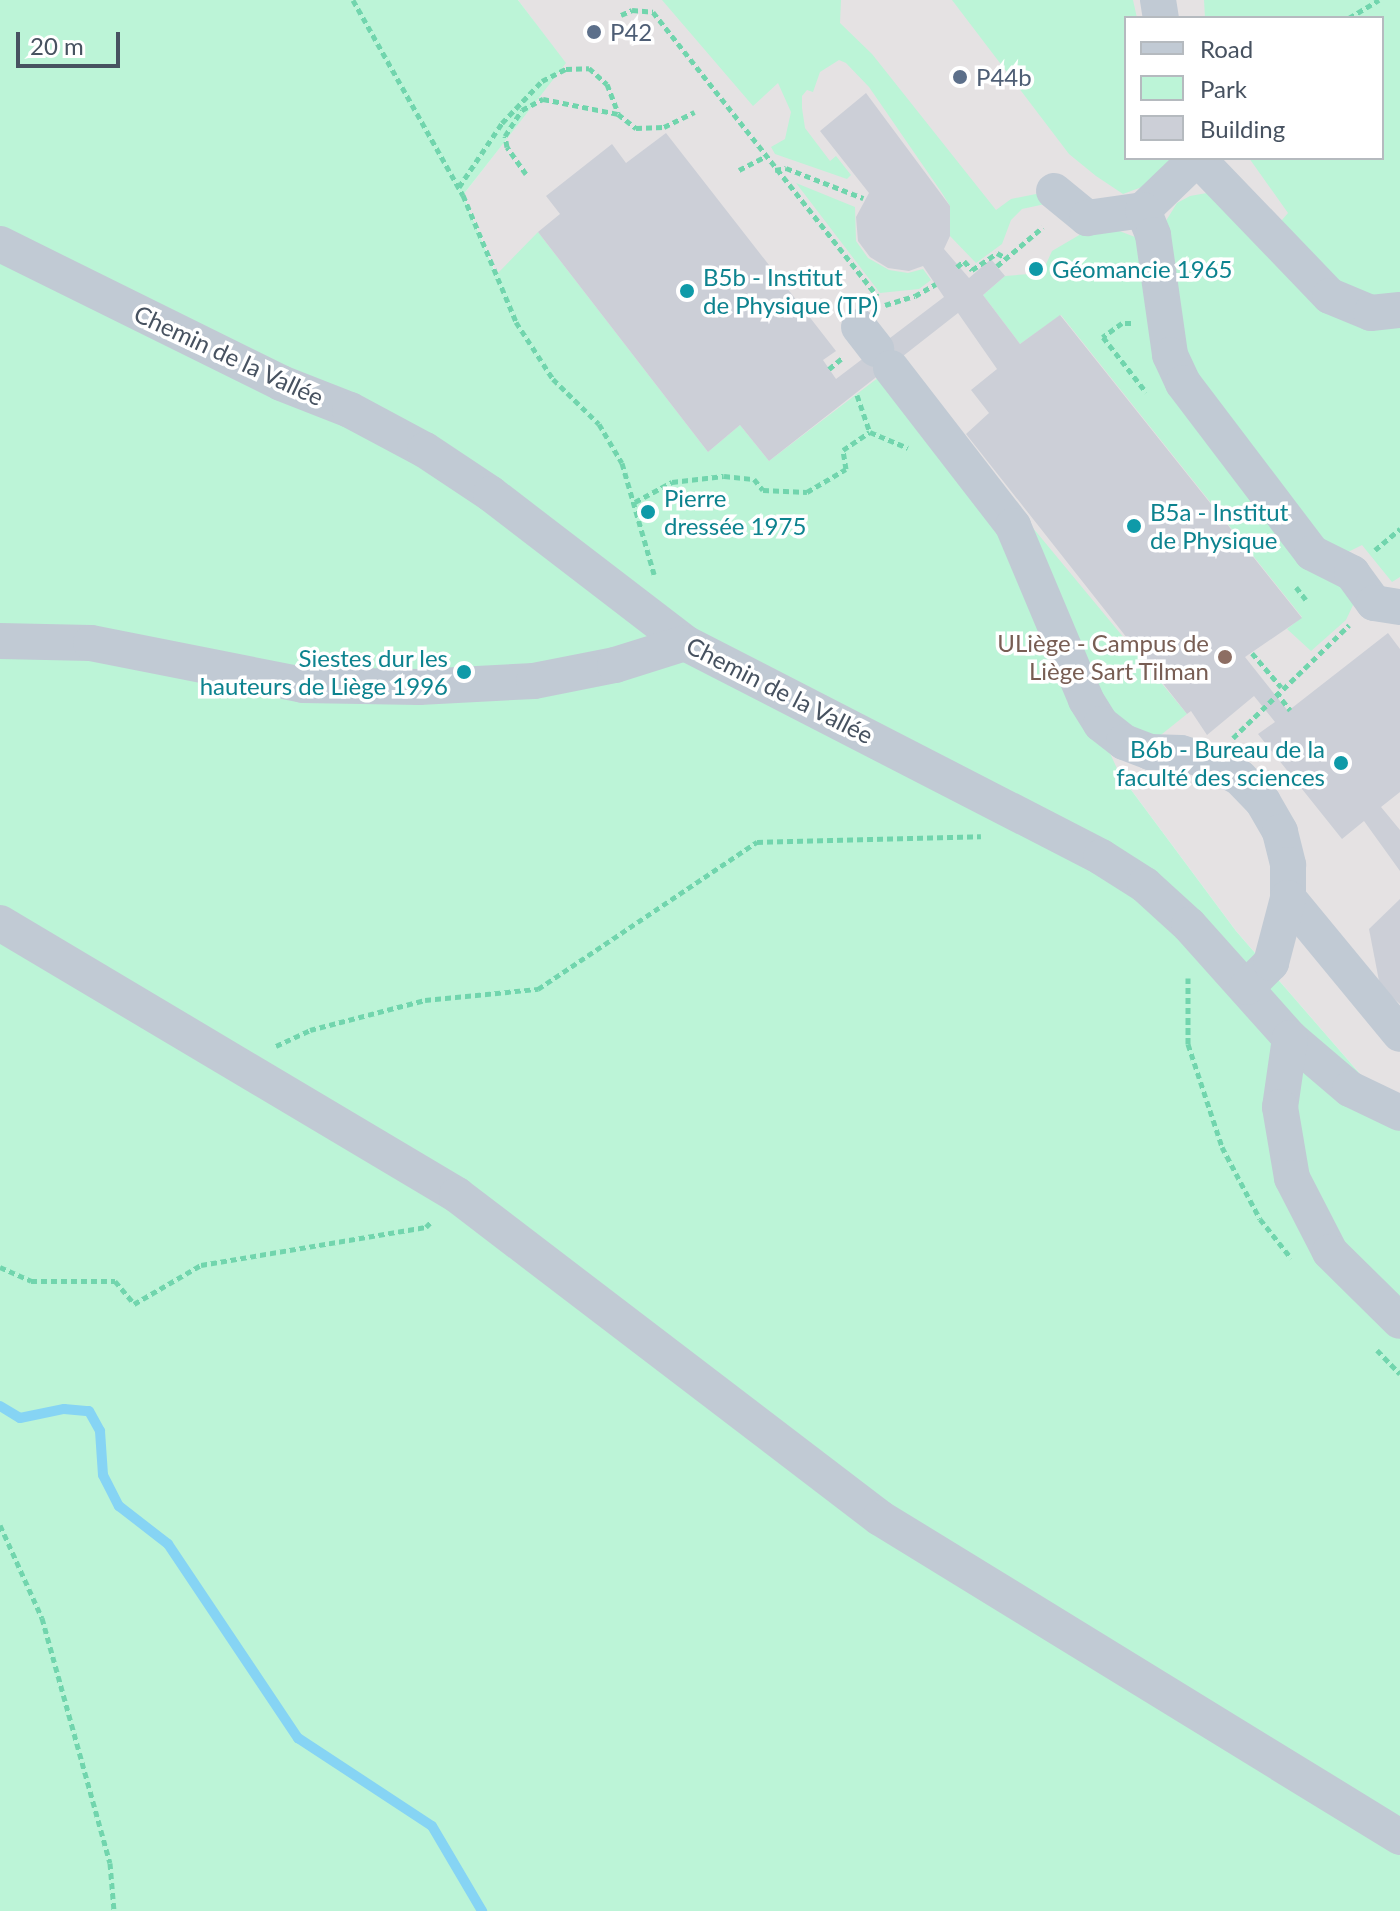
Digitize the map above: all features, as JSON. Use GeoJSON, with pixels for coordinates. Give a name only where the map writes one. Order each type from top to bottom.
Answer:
{"type":"FeatureCollection","features":[{"type":"Feature","properties":{"kind":"street"},"geometry":{"type":"LineString","coordinates":[[1054,191],[1087,218],[1143,210],[1197,160]]}},
{"type":"Feature","properties":{"kind":"street"},"geometry":{"type":"LineString","coordinates":[[1199,160],[1330,296],[1371,313],[1400,310]]}},
{"type":"Feature","properties":{"kind":"street"},"geometry":{"type":"LineString","coordinates":[[1143,210],[1153,235],[1170,355],[1183,383],[1312,553],[1352,573],[1387,605]]}},
{"type":"Feature","properties":{"kind":"street","name":"Chemin de la Vallée"},"geometry":{"type":"LineString","coordinates":[[0,244],[281,383],[350,410],[425,450],[491,494],[685,643],[1030,818],[1145,885],[1189,925],[1290,1038],[1350,1089],[1400,1113]]}},
{"type":"Feature","properties":{"kind":"street"},"geometry":{"type":"LineString","coordinates":[[877,337],[1013,526],[1086,700],[1101,724],[1124,742],[1150,752],[1181,753],[1210,762],[1240,778],[1263,802],[1280,832],[1288,865],[1288,898],[1271,963],[1247,987]]}},
{"type":"Feature","properties":{"kind":"street"},"geometry":{"type":"LineString","coordinates":[[0,641],[91,643],[303,685],[419,687],[534,681],[615,665],[685,643]]}},
{"type":"Feature","properties":{"kind":"street"},"geometry":{"type":"LineString","coordinates":[[1288,898],[1400,1034]]}},
{"type":"Feature","properties":{"kind":"street"},"geometry":{"type":"LineString","coordinates":[[0,923],[457,1195],[880,1518],[1400,1837]]}},
{"type":"Feature","properties":{"kind":"street"},"geometry":{"type":"LineString","coordinates":[[1290,1038],[1280,1107],[1292,1178],[1330,1252],[1400,1321]]}},
{"type":"Feature","properties":{"kind":"path"},"geometry":{"type":"LineString","coordinates":[[353,0],[459,187],[516,322],[553,379],[599,424],[622,463],[655,578],[651,614]]}},
{"type":"Feature","properties":{"kind":"path"},"geometry":{"type":"LineString","coordinates":[[1352,16],[1379,0]]}},
{"type":"Feature","properties":{"kind":"path"},"geometry":{"type":"LineString","coordinates":[[621,15],[632,10],[653,12],[775,170],[877,337],[915,296],[936,284]]}},
{"type":"Feature","properties":{"kind":"path"},"geometry":{"type":"LineString","coordinates":[[459,187],[502,123],[542,81],[566,69],[589,68],[607,84],[618,114]]}},
{"type":"Feature","properties":{"kind":"path"},"geometry":{"type":"LineString","coordinates":[[526,174],[507,147],[505,136],[522,110],[543,99],[556,99],[618,114],[636,128],[664,127],[695,112]]}},
{"type":"Feature","properties":{"kind":"path"},"geometry":{"type":"LineString","coordinates":[[739,170],[765,157]]}},
{"type":"Feature","properties":{"kind":"path"},"geometry":{"type":"LineString","coordinates":[[775,170],[786,168],[863,198]]}},
{"type":"Feature","properties":{"kind":"path"},"geometry":{"type":"LineString","coordinates":[[997,266],[1040,228],[1087,218]]}},
{"type":"Feature","properties":{"kind":"path"},"geometry":{"type":"LineString","coordinates":[[957,267],[964,261],[972,270],[997,253],[1006,258]]}},
{"type":"Feature","properties":{"kind":"path"},"geometry":{"type":"LineString","coordinates":[[857,395],[870,432]]}},
{"type":"Feature","properties":{"kind":"path"},"geometry":{"type":"LineString","coordinates":[[635,502],[672,482],[724,476],[754,479],[763,490],[807,492],[846,469],[843,450],[863,437]]}},
{"type":"Feature","properties":{"kind":"path"},"geometry":{"type":"LineString","coordinates":[[1210,762],[1279,690],[1387,605]]}},
{"type":"Feature","properties":{"kind":"path"},"geometry":{"type":"LineString","coordinates":[[1252,653],[1290,710]]}},
{"type":"Feature","properties":{"kind":"path"},"geometry":{"type":"LineString","coordinates":[[240,1064],[310,1030],[425,1000],[538,989],[757,842],[996,836],[1030,818]]}},
{"type":"Feature","properties":{"kind":"path"},"geometry":{"type":"LineString","coordinates":[[0,1267],[31,1281],[115,1281],[134,1304],[201,1265],[426,1227],[457,1195]]}},
{"type":"Feature","properties":{"kind":"path"},"geometry":{"type":"LineString","coordinates":[[0,1525],[42,1618],[110,1863],[114,1911]]}},
{"type":"Feature","properties":{"kind":"shaded area","name":"ULiège - Campus de Liège Sart Tilman"},"geometry":{"type":"Polygon","coordinates":[[[518,0],[1400,0],[1400,1120],[1236,931],[1120,775],[705,539],[497,276],[463,195],[565,63],[518,0]]]}},
{"type":"Feature","properties":{"kind":"green space"},"geometry":{"type":"Polygon","coordinates":[[[0,0],[518,0],[566,63],[463,195],[496,275],[538,232],[708,452],[740,425],[769,461],[887,371],[1006,528],[1120,775],[1236,931],[1400,1120],[1400,1911],[0,1911],[0,0]]]}},
{"type":"Feature","properties":{"kind":"green space"},"geometry":{"type":"Polygon","coordinates":[[[662,0],[841,0],[840,23],[872,54],[996,210],[1011,199],[1041,193],[1045,204],[1022,209],[1011,220],[1002,244],[976,263],[950,236],[950,206],[942,193],[869,87],[846,63],[839,60],[820,72],[813,92],[807,90],[802,96],[802,108],[805,128],[830,161],[836,156],[851,175],[847,179],[775,154],[771,147],[785,139],[791,112],[778,83],[753,106],[662,0]]]}},
{"type":"Feature","properties":{"kind":"green space"},"geometry":{"type":"Polygon","coordinates":[[[952,0],[1133,0],[1137,16],[1124,16],[1124,160],[1171,160],[1150,184],[1123,194],[1069,154],[952,0]]]}},
{"type":"Feature","properties":{"kind":"green space"},"geometry":{"type":"Polygon","coordinates":[[[1204,0],[1400,0],[1400,577],[1392,582],[1362,545],[1344,554],[1329,550],[1187,371],[1164,224],[1177,203],[1190,196],[1207,193],[1263,242],[1288,213],[1250,160],[1384,160],[1384,16],[1205,16],[1204,0]]]}},
{"type":"Feature","properties":{"kind":"green space"},"geometry":{"type":"Polygon","coordinates":[[[796,183],[855,207],[856,241],[868,258],[889,270],[908,273],[923,269],[931,280],[919,289],[880,293],[796,183]]]}},
{"type":"Feature","properties":{"kind":"green space"},"geometry":{"type":"Polygon","coordinates":[[[1114,229],[1143,240],[1151,325],[1353,592],[1354,603],[1346,620],[1311,651],[1287,629],[1302,617],[1061,315],[1020,344],[983,295],[1005,276],[1042,273],[1052,251],[1081,234],[1114,229]]]}},
{"type":"Feature","properties":{"kind":"green space"},"geometry":{"type":"Polygon","coordinates":[[[1004,493],[1187,714],[1152,742],[1110,714],[1004,493]]]}},
{"type":"Feature","properties":{"kind":"building"},"geometry":{"type":"Polygon","coordinates":[[[866,93],[950,206],[950,236],[944,249],[969,278],[991,259],[1005,276],[983,295],[1020,344],[1060,315],[1302,618],[1245,657],[1288,711],[1388,633],[1400,649],[1400,792],[1381,807],[1400,830],[1400,871],[1364,821],[1342,839],[1258,734],[1275,722],[1254,696],[1207,735],[1191,711],[1187,714],[966,434],[989,413],[971,390],[997,369],[958,313],[769,461],[740,425],[708,452],[538,232],[560,214],[546,196],[612,144],[626,163],[666,133],[836,351],[823,360],[836,379],[944,297],[923,266],[909,271],[888,268],[870,257],[858,241],[856,217],[869,193],[820,131],[866,93]]]}},
{"type":"Feature","properties":{"kind":"building"},"geometry":{"type":"Polygon","coordinates":[[[1400,899],[1400,1004],[1380,986],[1369,929],[1400,899]]]}},
{"type":"Feature","properties":{"kind":"waterway"},"geometry":{"type":"LineString","coordinates":[[0,1406],[20,1418],[64,1409],[89,1411],[100,1431],[103,1475],[119,1506],[168,1544],[298,1738],[432,1826],[482,1911]]}},
{"type":"Feature","properties":{"kind":"place","name":"P42"},"geometry":{"type":"Point","coordinates":[594,32]}},
{"type":"Feature","properties":{"kind":"place","name":"P44b"},"geometry":{"type":"Point","coordinates":[960,77]}},
{"type":"Feature","properties":{"kind":"place","name":"Géomancie 1965"},"geometry":{"type":"Point","coordinates":[1036,269]}},
{"type":"Feature","properties":{"kind":"place","name":"B5b - Institut de Physique (TP)"},"geometry":{"type":"Point","coordinates":[687,291]}},
{"type":"Feature","properties":{"kind":"place","name":"Pierre dressée 1975"},"geometry":{"type":"Point","coordinates":[648,512]}},
{"type":"Feature","properties":{"kind":"place","name":"B5a - Institut de Physique"},"geometry":{"type":"Point","coordinates":[1134,526]}},
{"type":"Feature","properties":{"kind":"place","name":"ULiège - Campus de Liège Sart Tilman"},"geometry":{"type":"Point","coordinates":[1225,657]}},
{"type":"Feature","properties":{"kind":"place","name":"Siestes dur les hauteurs de Liège 1996"},"geometry":{"type":"Point","coordinates":[464,672]}},
{"type":"Feature","properties":{"kind":"place","name":"B6b - Bureau de la faculté des sciences"},"geometry":{"type":"Point","coordinates":[1341,763]}}]}
